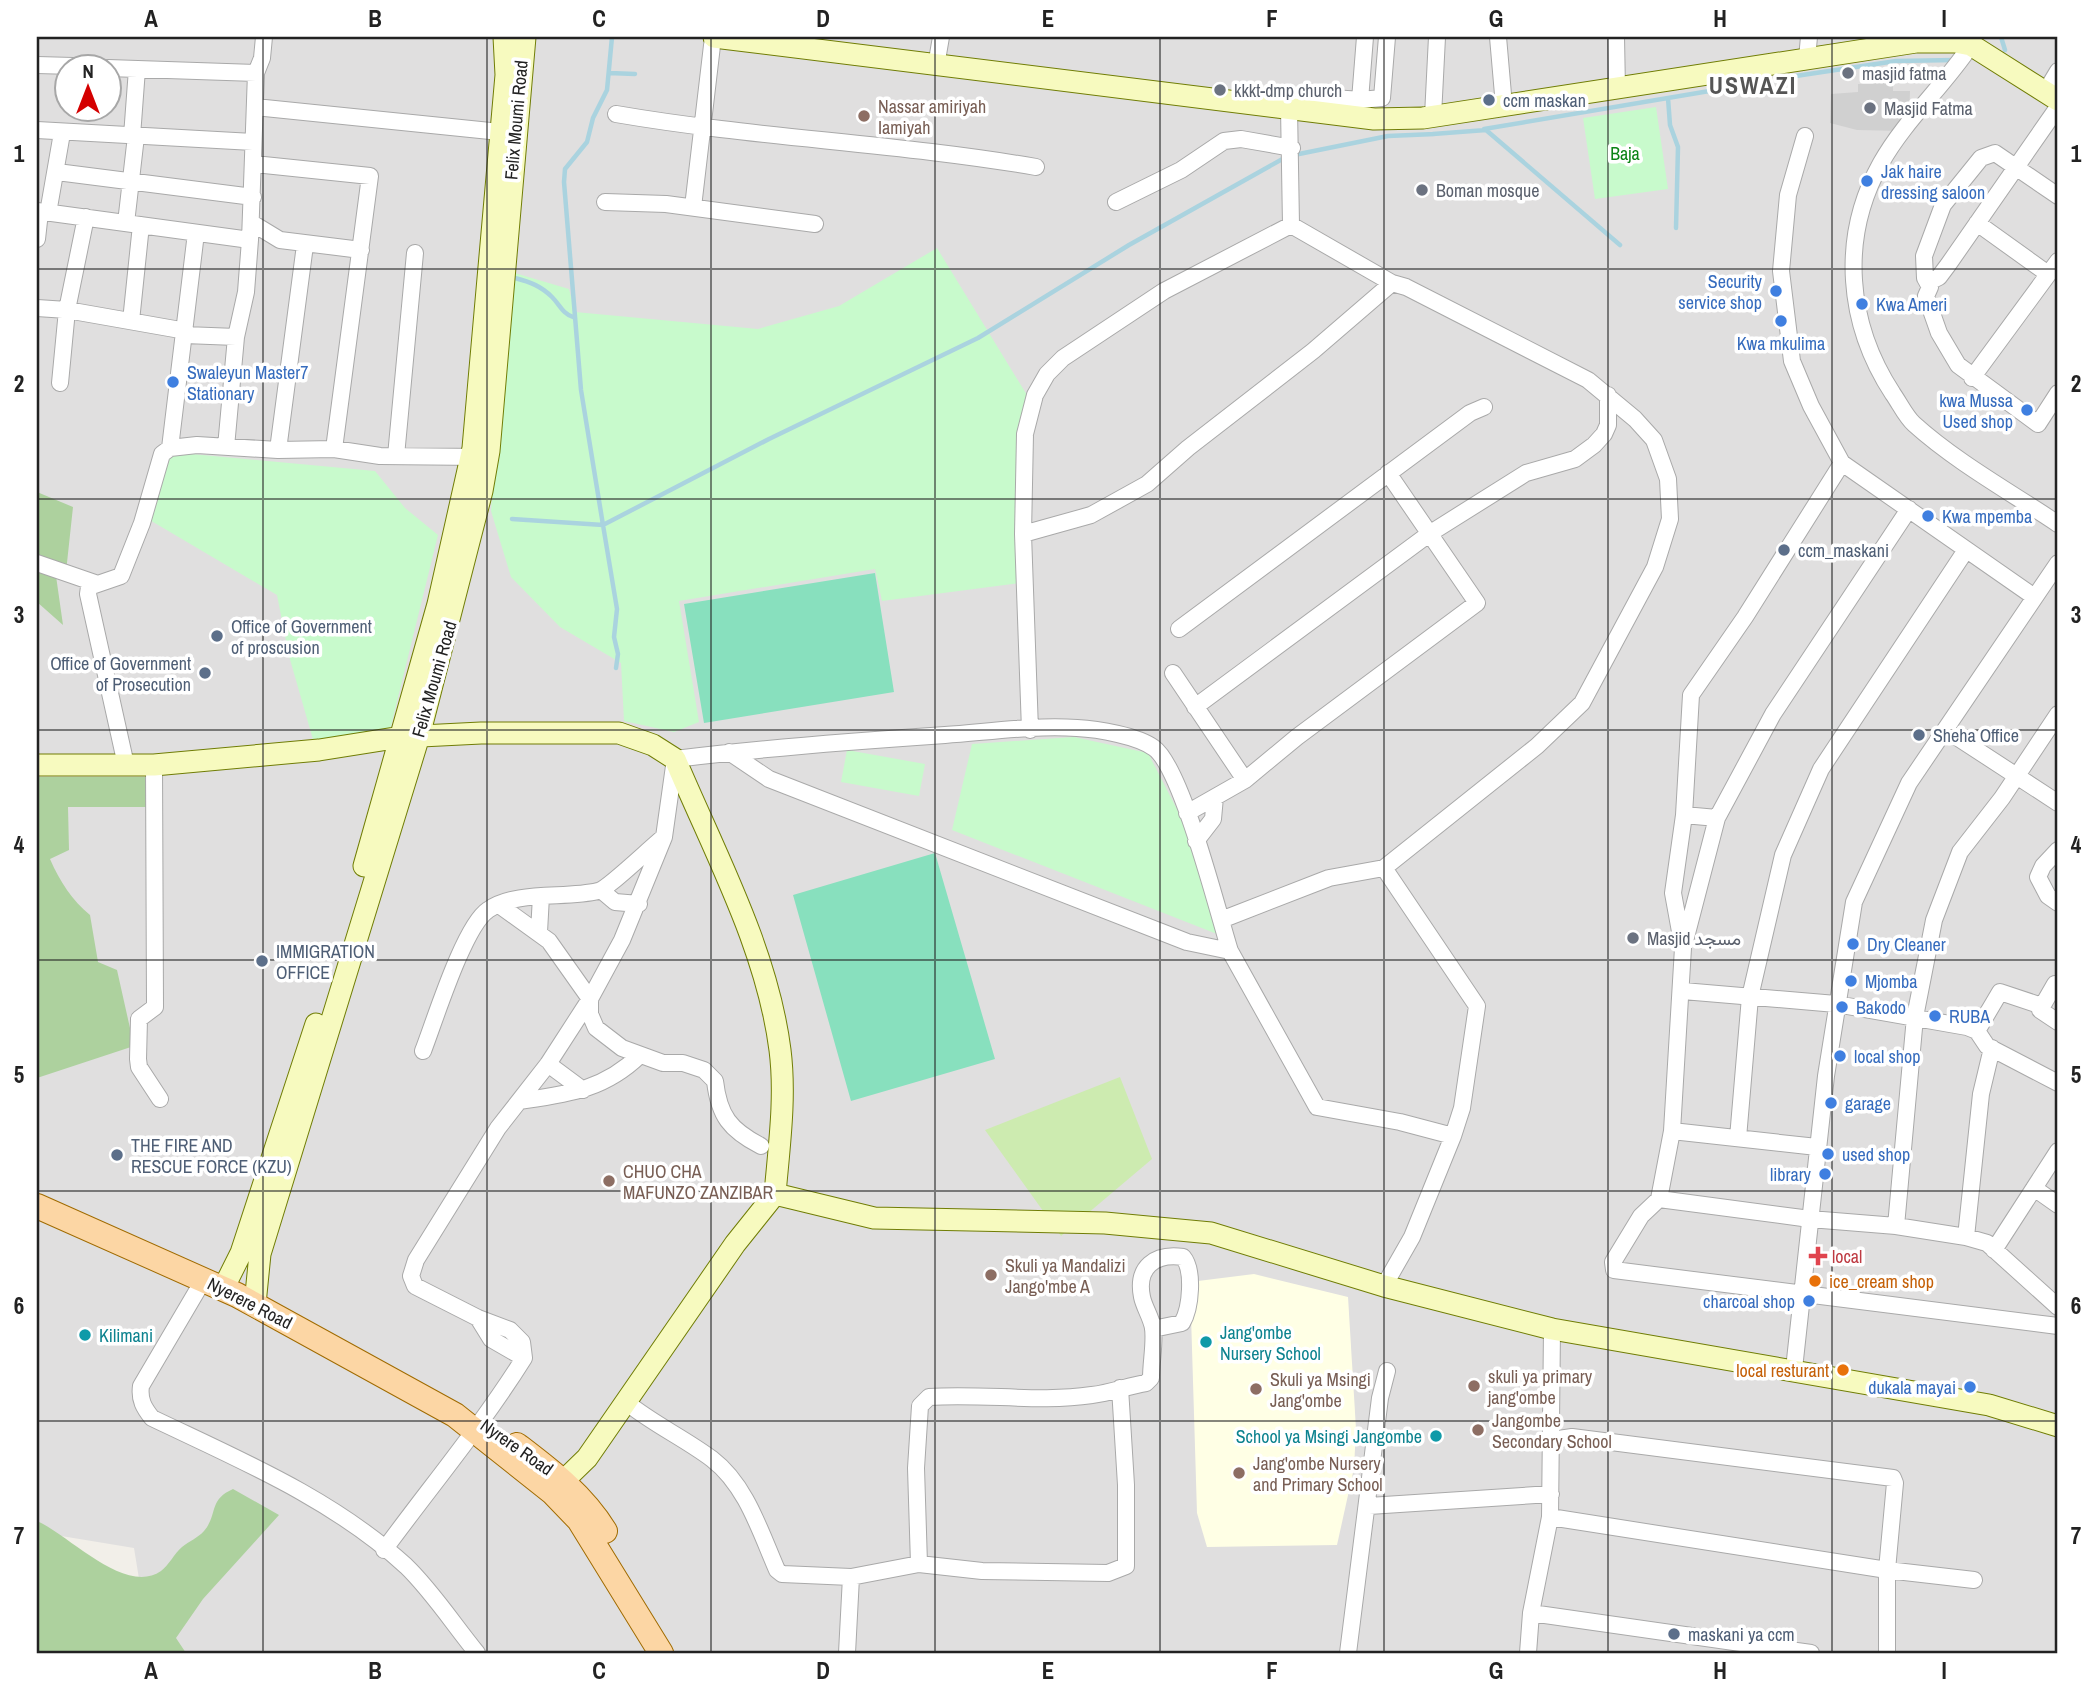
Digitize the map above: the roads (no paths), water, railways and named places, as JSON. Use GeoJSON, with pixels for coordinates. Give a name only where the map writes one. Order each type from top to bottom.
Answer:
{"type":"FeatureCollection","features":[{"type":"Feature","properties":{"kind":"main road","name":"Felix Moumi Road"},"geometry":{"type":"LineString","coordinates":[[502,198],[500,132],[506,75],[504,37]]}},
{"type":"Feature","properties":{"kind":"main road","name":"Felix Moumi Road"},"geometry":{"type":"LineString","coordinates":[[255,1304],[260,1254],[410,737],[447,569],[479,457],[502,198],[524,37]]}},
{"type":"Feature","properties":{"kind":"main road"},"geometry":{"type":"LineString","coordinates":[[713,37],[1374,119],[1433,116],[1616,90],[1916,39],[1972,45],[2054,99]]}},
{"type":"Feature","properties":{"kind":"main road"},"geometry":{"type":"LineString","coordinates":[[37,765],[154,765],[319,750],[410,737],[619,733],[653,745],[675,759],[762,965],[780,1050],[782,1111],[775,1194],[735,1244],[587,1458],[557,1486]]}},
{"type":"Feature","properties":{"kind":"main road","name":"Felix Moumi Road"},"geometry":{"type":"LineString","coordinates":[[213,1284],[241,1253],[342,965]]}},
{"type":"Feature","properties":{"kind":"main road"},"geometry":{"type":"LineString","coordinates":[[775,1194],[874,1219],[1105,1223],[1211,1233],[1384,1286],[1552,1329],[1989,1405],[2058,1426]]}},
{"type":"Feature","properties":{"kind":"main road","name":"Nyerere Road"},"geometry":{"type":"LineString","coordinates":[[37,1206],[255,1304],[471,1421]]}},
{"type":"Feature","properties":{"kind":"main road","name":"Nyrere Road"},"geometry":{"type":"LineString","coordinates":[[471,1421],[557,1486],[586,1502],[677,1653]]}},
{"type":"Feature","properties":{"kind":"main road","name":"Nyrere Road"},"geometry":{"type":"LineString","coordinates":[[557,1486],[590,1534],[661,1653]]}},
{"type":"Feature","properties":{"kind":"street"},"geometry":{"type":"LineString","coordinates":[[226,447],[236,337],[246,292],[252,223],[256,73],[262,58],[264,37]]}},
{"type":"Feature","properties":{"kind":"street"},"geometry":{"type":"LineString","coordinates":[[692,207],[713,37]]}},
{"type":"Feature","properties":{"kind":"street"},"geometry":{"type":"LineString","coordinates":[[936,66],[941,37]]}},
{"type":"Feature","properties":{"kind":"street"},"geometry":{"type":"LineString","coordinates":[[1360,100],[1365,37]]}},
{"type":"Feature","properties":{"kind":"street"},"geometry":{"type":"LineString","coordinates":[[1291,225],[1292,153],[1289,108],[1322,98],[1382,98],[1387,37]]}},
{"type":"Feature","properties":{"kind":"street"},"geometry":{"type":"LineString","coordinates":[[1433,116],[1437,37]]}},
{"type":"Feature","properties":{"kind":"street"},"geometry":{"type":"LineString","coordinates":[[1499,37],[1504,106]]}},
{"type":"Feature","properties":{"kind":"street"},"geometry":{"type":"LineString","coordinates":[[1616,37],[1616,90]]}},
{"type":"Feature","properties":{"kind":"street"},"geometry":{"type":"LineString","coordinates":[[1807,58],[1809,37]]}},
{"type":"Feature","properties":{"kind":"street"},"geometry":{"type":"LineString","coordinates":[[1972,45],[1957,69],[1930,97],[1881,163],[1858,217],[1853,276],[1861,331],[1878,371],[1912,423],[2058,524]]}},
{"type":"Feature","properties":{"kind":"street"},"geometry":{"type":"LineString","coordinates":[[122,68],[256,73]]}},
{"type":"Feature","properties":{"kind":"street"},"geometry":{"type":"LineString","coordinates":[[131,321],[134,224],[131,182],[137,69]]}},
{"type":"Feature","properties":{"kind":"street"},"geometry":{"type":"LineString","coordinates":[[2058,71],[2054,99],[2016,167],[1939,277],[1930,282],[1926,296],[1939,332],[1958,365],[1972,378],[2038,424],[2058,393]]}},
{"type":"Feature","properties":{"kind":"street"},"geometry":{"type":"LineString","coordinates":[[255,107],[500,132]]}},
{"type":"Feature","properties":{"kind":"street"},"geometry":{"type":"LineString","coordinates":[[616,114],[836,142],[916,148],[1036,167]]}},
{"type":"Feature","properties":{"kind":"street"},"geometry":{"type":"LineString","coordinates":[[37,130],[253,142]]}},
{"type":"Feature","properties":{"kind":"street"},"geometry":{"type":"LineString","coordinates":[[37,239],[42,212],[57,172],[62,133]]}},
{"type":"Feature","properties":{"kind":"street"},"geometry":{"type":"LineString","coordinates":[[1805,136],[1788,195],[1781,271],[1784,313],[1793,361],[1811,406],[1842,463],[2033,596]]}},
{"type":"Feature","properties":{"kind":"street"},"geometry":{"type":"LineString","coordinates":[[1116,202],[1181,170],[1224,141],[1241,139],[1292,153]]}},
{"type":"Feature","properties":{"kind":"street"},"geometry":{"type":"LineString","coordinates":[[1930,282],[1925,278],[1924,256],[1942,205],[1954,187],[1981,158],[1995,153],[2058,196]]}},
{"type":"Feature","properties":{"kind":"street"},"geometry":{"type":"LineString","coordinates":[[254,164],[370,176],[334,449]]}},
{"type":"Feature","properties":{"kind":"street"},"geometry":{"type":"LineString","coordinates":[[57,172],[253,197]]}},
{"type":"Feature","properties":{"kind":"street"},"geometry":{"type":"LineString","coordinates":[[605,202],[692,207],[815,224]]}},
{"type":"Feature","properties":{"kind":"street"},"geometry":{"type":"LineString","coordinates":[[42,212],[250,240]]}},
{"type":"Feature","properties":{"kind":"street"},"geometry":{"type":"LineString","coordinates":[[60,383],[67,310],[86,218]]}},
{"type":"Feature","properties":{"kind":"street"},"geometry":{"type":"LineString","coordinates":[[252,223],[280,240],[361,250]]}},
{"type":"Feature","properties":{"kind":"street"},"geometry":{"type":"LineString","coordinates":[[1972,378],[2053,267],[1977,223]]}},
{"type":"Feature","properties":{"kind":"street"},"geometry":{"type":"LineString","coordinates":[[1220,920],[1329,878],[1384,868],[1537,746],[1582,704],[1655,567],[1670,519],[1668,479],[1654,440],[1608,395],[1588,380],[1406,287],[1392,283],[1291,225]]}},
{"type":"Feature","properties":{"kind":"street"},"geometry":{"type":"LineString","coordinates":[[1030,730],[1023,534],[1025,434],[1035,395],[1047,374],[1063,358],[1172,285],[1291,225]]}},
{"type":"Feature","properties":{"kind":"street"},"geometry":{"type":"LineString","coordinates":[[170,449],[196,233]]}},
{"type":"Feature","properties":{"kind":"street"},"geometry":{"type":"LineString","coordinates":[[278,450],[305,245]]}},
{"type":"Feature","properties":{"kind":"street"},"geometry":{"type":"LineString","coordinates":[[396,456],[415,253]]}},
{"type":"Feature","properties":{"kind":"street"},"geometry":{"type":"LineString","coordinates":[[1023,534],[1091,515],[1147,484],[1188,448],[1313,351],[1392,283]]}},
{"type":"Feature","properties":{"kind":"street"},"geometry":{"type":"LineString","coordinates":[[37,308],[67,310],[185,333],[236,337]]}},
{"type":"Feature","properties":{"kind":"street"},"geometry":{"type":"LineString","coordinates":[[1195,707],[1429,534],[1526,472],[1575,459],[1594,445],[1608,425],[1608,395]]}},
{"type":"Feature","properties":{"kind":"street"},"geometry":{"type":"LineString","coordinates":[[1179,629],[1470,413],[1484,407]]}},
{"type":"Feature","properties":{"kind":"street"},"geometry":{"type":"LineString","coordinates":[[126,765],[89,604],[89,587],[121,576],[142,523],[162,454],[170,449],[197,445],[278,450],[334,449],[396,456],[479,457]]}},
{"type":"Feature","properties":{"kind":"street"},"geometry":{"type":"LineString","coordinates":[[1842,463],[1745,617],[1691,695],[1684,815],[1673,893],[1683,948],[1683,991],[1672,1131],[1659,1199],[1641,1216],[1613,1262],[1614,1270],[2058,1326]]}},
{"type":"Feature","properties":{"kind":"street"},"geometry":{"type":"LineString","coordinates":[[1187,813],[1245,780],[1297,737],[1477,603],[1388,473]]}},
{"type":"Feature","properties":{"kind":"street"},"geometry":{"type":"LineString","coordinates":[[1683,948],[1717,818],[1773,714],[1909,509]]}},
{"type":"Feature","properties":{"kind":"street"},"geometry":{"type":"LineString","coordinates":[[1738,1138],[1750,997],[1783,855],[1818,775],[1966,550]]}},
{"type":"Feature","properties":{"kind":"street"},"geometry":{"type":"LineString","coordinates":[[37,563],[95,583]]}},
{"type":"Feature","properties":{"kind":"street"},"geometry":{"type":"LineString","coordinates":[[1794,1369],[1817,1147],[1836,1004],[1854,902],[1909,783],[2033,596],[2058,563]]}},
{"type":"Feature","properties":{"kind":"street"},"geometry":{"type":"LineString","coordinates":[[1173,673],[1245,780]]}},
{"type":"Feature","properties":{"kind":"street"},"geometry":{"type":"LineString","coordinates":[[1896,1226],[1915,1017],[1934,920],[1960,852],[2058,714]]}},
{"type":"Feature","properties":{"kind":"street"},"geometry":{"type":"LineString","coordinates":[[384,1550],[471,1421],[524,1358],[522,1342],[510,1329],[478,1318],[415,1286],[413,1269],[498,1128],[548,1064],[590,999],[639,904],[664,837],[675,759],[729,752],[1077,728],[1116,734],[1154,748],[1168,765],[1187,813],[1230,951],[1317,1107],[1400,1122],[1452,1136]]}},
{"type":"Feature","properties":{"kind":"street"},"geometry":{"type":"LineString","coordinates":[[1946,730],[2017,774],[2043,796],[2058,803]]}},
{"type":"Feature","properties":{"kind":"street"},"geometry":{"type":"LineString","coordinates":[[729,752],[782,784],[1187,942],[1230,951]]}},
{"type":"Feature","properties":{"kind":"street"},"geometry":{"type":"LineString","coordinates":[[154,765],[155,1007],[139,1019],[136,1031],[139,1067],[160,1099]]}},
{"type":"Feature","properties":{"kind":"street"},"geometry":{"type":"LineString","coordinates":[[1196,841],[1213,819],[1215,797]]}},
{"type":"Feature","properties":{"kind":"street"},"geometry":{"type":"LineString","coordinates":[[1684,815],[1717,818]]}},
{"type":"Feature","properties":{"kind":"street"},"geometry":{"type":"LineString","coordinates":[[423,1051],[476,921],[488,909],[541,896],[601,891],[664,837]]}},
{"type":"Feature","properties":{"kind":"street"},"geometry":{"type":"LineString","coordinates":[[2058,850],[2043,866],[2038,877],[2048,896],[2058,903]]}},
{"type":"Feature","properties":{"kind":"street"},"geometry":{"type":"LineString","coordinates":[[1384,868],[1477,1006],[1462,1108],[1412,1237],[1384,1286]]}},
{"type":"Feature","properties":{"kind":"street"},"geometry":{"type":"LineString","coordinates":[[601,891],[615,902],[639,904]]}},
{"type":"Feature","properties":{"kind":"street"},"geometry":{"type":"LineString","coordinates":[[539,932],[541,896]]}},
{"type":"Feature","properties":{"kind":"street"},"geometry":{"type":"LineString","coordinates":[[499,905],[549,941],[590,999],[590,1014],[596,1028],[622,1048],[704,1070],[715,1081],[718,1107],[740,1135],[761,1146]]}},
{"type":"Feature","properties":{"kind":"street"},"geometry":{"type":"LineString","coordinates":[[1676,906],[1694,908]]}},
{"type":"Feature","properties":{"kind":"street"},"geometry":{"type":"LineString","coordinates":[[2055,984],[2041,1012],[2058,1022]]}},
{"type":"Feature","properties":{"kind":"street"},"geometry":{"type":"LineString","coordinates":[[1683,991],[1836,1004],[1977,1031],[1992,1048],[2058,1083]]}},
{"type":"Feature","properties":{"kind":"street"},"geometry":{"type":"LineString","coordinates":[[1977,1031],[2000,992],[2042,1006]]}},
{"type":"Feature","properties":{"kind":"street"},"geometry":{"type":"LineString","coordinates":[[1966,1237],[1979,1107],[1992,1048]]}},
{"type":"Feature","properties":{"kind":"street"},"geometry":{"type":"LineString","coordinates":[[520,1101],[583,1090],[606,1082],[640,1055]]}},
{"type":"Feature","properties":{"kind":"street"},"geometry":{"type":"LineString","coordinates":[[548,1064],[583,1090]]}},
{"type":"Feature","properties":{"kind":"street"},"geometry":{"type":"LineString","coordinates":[[1672,1131],[1817,1147]]}},
{"type":"Feature","properties":{"kind":"street"},"geometry":{"type":"LineString","coordinates":[[1994,1250],[2058,1151]]}},
{"type":"Feature","properties":{"kind":"street"},"geometry":{"type":"LineString","coordinates":[[2034,1188],[2058,1205]]}},
{"type":"Feature","properties":{"kind":"street"},"geometry":{"type":"LineString","coordinates":[[1659,1199],[1810,1219],[1896,1226],[1966,1237],[1987,1243],[2058,1307]]}},
{"type":"Feature","properties":{"kind":"street"},"geometry":{"type":"LineString","coordinates":[[919,1564],[917,1428],[920,1406],[929,1397],[972,1394],[1024,1397],[1092,1395],[1146,1383],[1151,1378],[1153,1329],[1142,1297],[1142,1271],[1152,1260],[1172,1255],[1183,1257],[1187,1267],[1189,1308],[1186,1316],[1182,1323],[1153,1329]]}},
{"type":"Feature","properties":{"kind":"street"},"geometry":{"type":"LineString","coordinates":[[213,1284],[141,1386],[139,1395],[145,1409],[152,1418],[288,1483],[335,1513],[406,1567],[477,1653]]}},
{"type":"Feature","properties":{"kind":"street"},"geometry":{"type":"LineString","coordinates":[[1528,1653],[1531,1613],[1550,1517],[1552,1329]]}},
{"type":"Feature","properties":{"kind":"street"},"geometry":{"type":"LineString","coordinates":[[1348,1653],[1369,1506],[1380,1398],[1387,1371]]}},
{"type":"Feature","properties":{"kind":"street"},"geometry":{"type":"LineString","coordinates":[[626,1402],[653,1424],[712,1459],[726,1472],[750,1508],[776,1570],[782,1574],[851,1577],[919,1564],[982,1571],[1108,1573],[1126,1566],[1126,1485],[1119,1388]]}},
{"type":"Feature","properties":{"kind":"street"},"geometry":{"type":"LineString","coordinates":[[1552,1440],[1572,1437],[1893,1478],[1895,1483],[1887,1570],[1887,1653]]}},
{"type":"Feature","properties":{"kind":"street"},"geometry":{"type":"LineString","coordinates":[[1369,1506],[1551,1494]]}},
{"type":"Feature","properties":{"kind":"street"},"geometry":{"type":"LineString","coordinates":[[1550,1517],[1887,1570],[1974,1580]]}},
{"type":"Feature","properties":{"kind":"street"},"geometry":{"type":"LineString","coordinates":[[847,1653],[851,1577]]}},
{"type":"Feature","properties":{"kind":"street"},"geometry":{"type":"LineString","coordinates":[[1531,1613],[1811,1653]]}},
{"type":"Feature","properties":{"kind":"waterway"},"geometry":{"type":"LineString","coordinates":[[512,519],[603,525],[581,390],[564,182],[565,169],[587,142],[593,118],[607,90],[612,37]]}},
{"type":"Feature","properties":{"kind":"waterway"},"geometry":{"type":"LineString","coordinates":[[800,37],[812,39]]}},
{"type":"Feature","properties":{"kind":"waterway"},"geometry":{"type":"LineString","coordinates":[[2001,37],[2005,50]]}},
{"type":"Feature","properties":{"kind":"waterway"},"geometry":{"type":"LineString","coordinates":[[1789,77],[1896,61],[1955,60]]}},
{"type":"Feature","properties":{"kind":"waterway"},"geometry":{"type":"LineString","coordinates":[[609,73],[635,74]]}},
{"type":"Feature","properties":{"kind":"waterway"},"geometry":{"type":"LineString","coordinates":[[1484,129],[1745,85]]}},
{"type":"Feature","properties":{"kind":"waterway"},"geometry":{"type":"LineString","coordinates":[[1668,98],[1670,125],[1678,147],[1676,228]]}},
{"type":"Feature","properties":{"kind":"waterway"},"geometry":{"type":"LineString","coordinates":[[1433,134],[1486,130],[1620,245]]}},
{"type":"Feature","properties":{"kind":"waterway"},"geometry":{"type":"LineString","coordinates":[[1294,155],[1388,136],[1435,134]]}},
{"type":"Feature","properties":{"kind":"waterway"},"geometry":{"type":"LineString","coordinates":[[616,668],[618,654],[614,637],[617,609],[603,525],[769,439],[978,338],[1129,245],[1286,157]]}},
{"type":"Feature","properties":{"kind":"waterway"},"geometry":{"type":"LineString","coordinates":[[515,278],[544,290],[573,317]]}},
{"type":"Feature","properties":{"kind":"place","name":"masjid fatma"},"geometry":{"type":"Point","coordinates":[1848,73]}},
{"type":"Feature","properties":{"kind":"place","name":"kkkt-dmp church"},"geometry":{"type":"Point","coordinates":[1220,90]}},
{"type":"Feature","properties":{"kind":"place","name":"ccm maskan"},"geometry":{"type":"Point","coordinates":[1489,100]}},
{"type":"Feature","properties":{"kind":"place","name":"Masjid Fatma"},"geometry":{"type":"Point","coordinates":[1870,108]}},
{"type":"Feature","properties":{"kind":"place","name":"Nassar amiriyah Iamiyah"},"geometry":{"type":"Point","coordinates":[864,116]}},
{"type":"Feature","properties":{"kind":"place","name":"Jak haire dressing saloon"},"geometry":{"type":"Point","coordinates":[1867,181]}},
{"type":"Feature","properties":{"kind":"place","name":"Boman mosque"},"geometry":{"type":"Point","coordinates":[1422,190]}},
{"type":"Feature","properties":{"kind":"place","name":"Security service shop"},"geometry":{"type":"Point","coordinates":[1776,291]}},
{"type":"Feature","properties":{"kind":"place","name":"Kwa Ameri"},"geometry":{"type":"Point","coordinates":[1862,304]}},
{"type":"Feature","properties":{"kind":"place","name":"Kwa mkulima"},"geometry":{"type":"Point","coordinates":[1781,321]}},
{"type":"Feature","properties":{"kind":"place","name":"Swaleyun Master7 Stationary"},"geometry":{"type":"Point","coordinates":[173,382]}},
{"type":"Feature","properties":{"kind":"place","name":"kwa Mussa Used shop"},"geometry":{"type":"Point","coordinates":[2027,410]}},
{"type":"Feature","properties":{"kind":"place","name":"Kwa mpemba"},"geometry":{"type":"Point","coordinates":[1928,516]}},
{"type":"Feature","properties":{"kind":"place","name":"ccm_maskani"},"geometry":{"type":"Point","coordinates":[1784,550]}},
{"type":"Feature","properties":{"kind":"place","name":"Office of Government of proscusion"},"geometry":{"type":"Point","coordinates":[217,636]}},
{"type":"Feature","properties":{"kind":"place","name":"Office of Government of Prosecution"},"geometry":{"type":"Point","coordinates":[205,673]}},
{"type":"Feature","properties":{"kind":"place","name":"Sheha Office"},"geometry":{"type":"Point","coordinates":[1919,735]}},
{"type":"Feature","properties":{"kind":"place","name":"Masjid مسجد"},"geometry":{"type":"Point","coordinates":[1633,938]}},
{"type":"Feature","properties":{"kind":"place","name":"Dry Cleaner"},"geometry":{"type":"Point","coordinates":[1853,944]}},
{"type":"Feature","properties":{"kind":"place","name":"IMMIGRATION OFFICE"},"geometry":{"type":"Point","coordinates":[262,961]}},
{"type":"Feature","properties":{"kind":"place","name":"Mjomba"},"geometry":{"type":"Point","coordinates":[1851,981]}},
{"type":"Feature","properties":{"kind":"place","name":"Bakodo"},"geometry":{"type":"Point","coordinates":[1842,1007]}},
{"type":"Feature","properties":{"kind":"place","name":"RUBA"},"geometry":{"type":"Point","coordinates":[1935,1016]}},
{"type":"Feature","properties":{"kind":"place","name":"local shop"},"geometry":{"type":"Point","coordinates":[1840,1056]}},
{"type":"Feature","properties":{"kind":"place","name":"garage"},"geometry":{"type":"Point","coordinates":[1831,1103]}},
{"type":"Feature","properties":{"kind":"place","name":"used shop"},"geometry":{"type":"Point","coordinates":[1828,1154]}},
{"type":"Feature","properties":{"kind":"place","name":"THE FIRE AND RESCUE FORCE (KZU)"},"geometry":{"type":"Point","coordinates":[117,1155]}},
{"type":"Feature","properties":{"kind":"place","name":"library"},"geometry":{"type":"Point","coordinates":[1825,1174]}},
{"type":"Feature","properties":{"kind":"place","name":"CHUO CHA MAFUNZO ZANZIBAR"},"geometry":{"type":"Point","coordinates":[609,1181]}},
{"type":"Feature","properties":{"kind":"place","name":"local"},"geometry":{"type":"Point","coordinates":[1818,1256]}},
{"type":"Feature","properties":{"kind":"place","name":"Skuli ya Mandalizi Jango'mbe A"},"geometry":{"type":"Point","coordinates":[991,1275]}},
{"type":"Feature","properties":{"kind":"place","name":"ice_cream shop"},"geometry":{"type":"Point","coordinates":[1815,1281]}},
{"type":"Feature","properties":{"kind":"place","name":"charcoal shop"},"geometry":{"type":"Point","coordinates":[1809,1301]}},
{"type":"Feature","properties":{"kind":"place","name":"Kilimani"},"geometry":{"type":"Point","coordinates":[85,1335]}},
{"type":"Feature","properties":{"kind":"place","name":"Jang'ombe Nursery School"},"geometry":{"type":"Point","coordinates":[1206,1342]}},
{"type":"Feature","properties":{"kind":"place","name":"local resturant"},"geometry":{"type":"Point","coordinates":[1843,1370]}},
{"type":"Feature","properties":{"kind":"place","name":"skuli ya primary jang'ombe"},"geometry":{"type":"Point","coordinates":[1474,1386]}},
{"type":"Feature","properties":{"kind":"place","name":"dukala mayai"},"geometry":{"type":"Point","coordinates":[1970,1387]}},
{"type":"Feature","properties":{"kind":"place","name":"Skuli ya Msingi Jang'ombe"},"geometry":{"type":"Point","coordinates":[1256,1389]}},
{"type":"Feature","properties":{"kind":"place","name":"Jangombe Secondary School"},"geometry":{"type":"Point","coordinates":[1478,1430]}},
{"type":"Feature","properties":{"kind":"place","name":"School ya Msingi Jangombe"},"geometry":{"type":"Point","coordinates":[1436,1436]}},
{"type":"Feature","properties":{"kind":"place","name":"Jang'ombe Nursery and Primary School"},"geometry":{"type":"Point","coordinates":[1239,1473]}},
{"type":"Feature","properties":{"kind":"place","name":"maskani ya ccm"},"geometry":{"type":"Point","coordinates":[1674,1634]}},
{"type":"Feature","properties":{"kind":"district","name":"USWAZI"},"geometry":{"type":"Point","coordinates":[1753,85]}},
{"type":"Feature","properties":{"kind":"park label","name":"Baja"},"geometry":{"type":"Point","coordinates":[1625,153]}}]}
